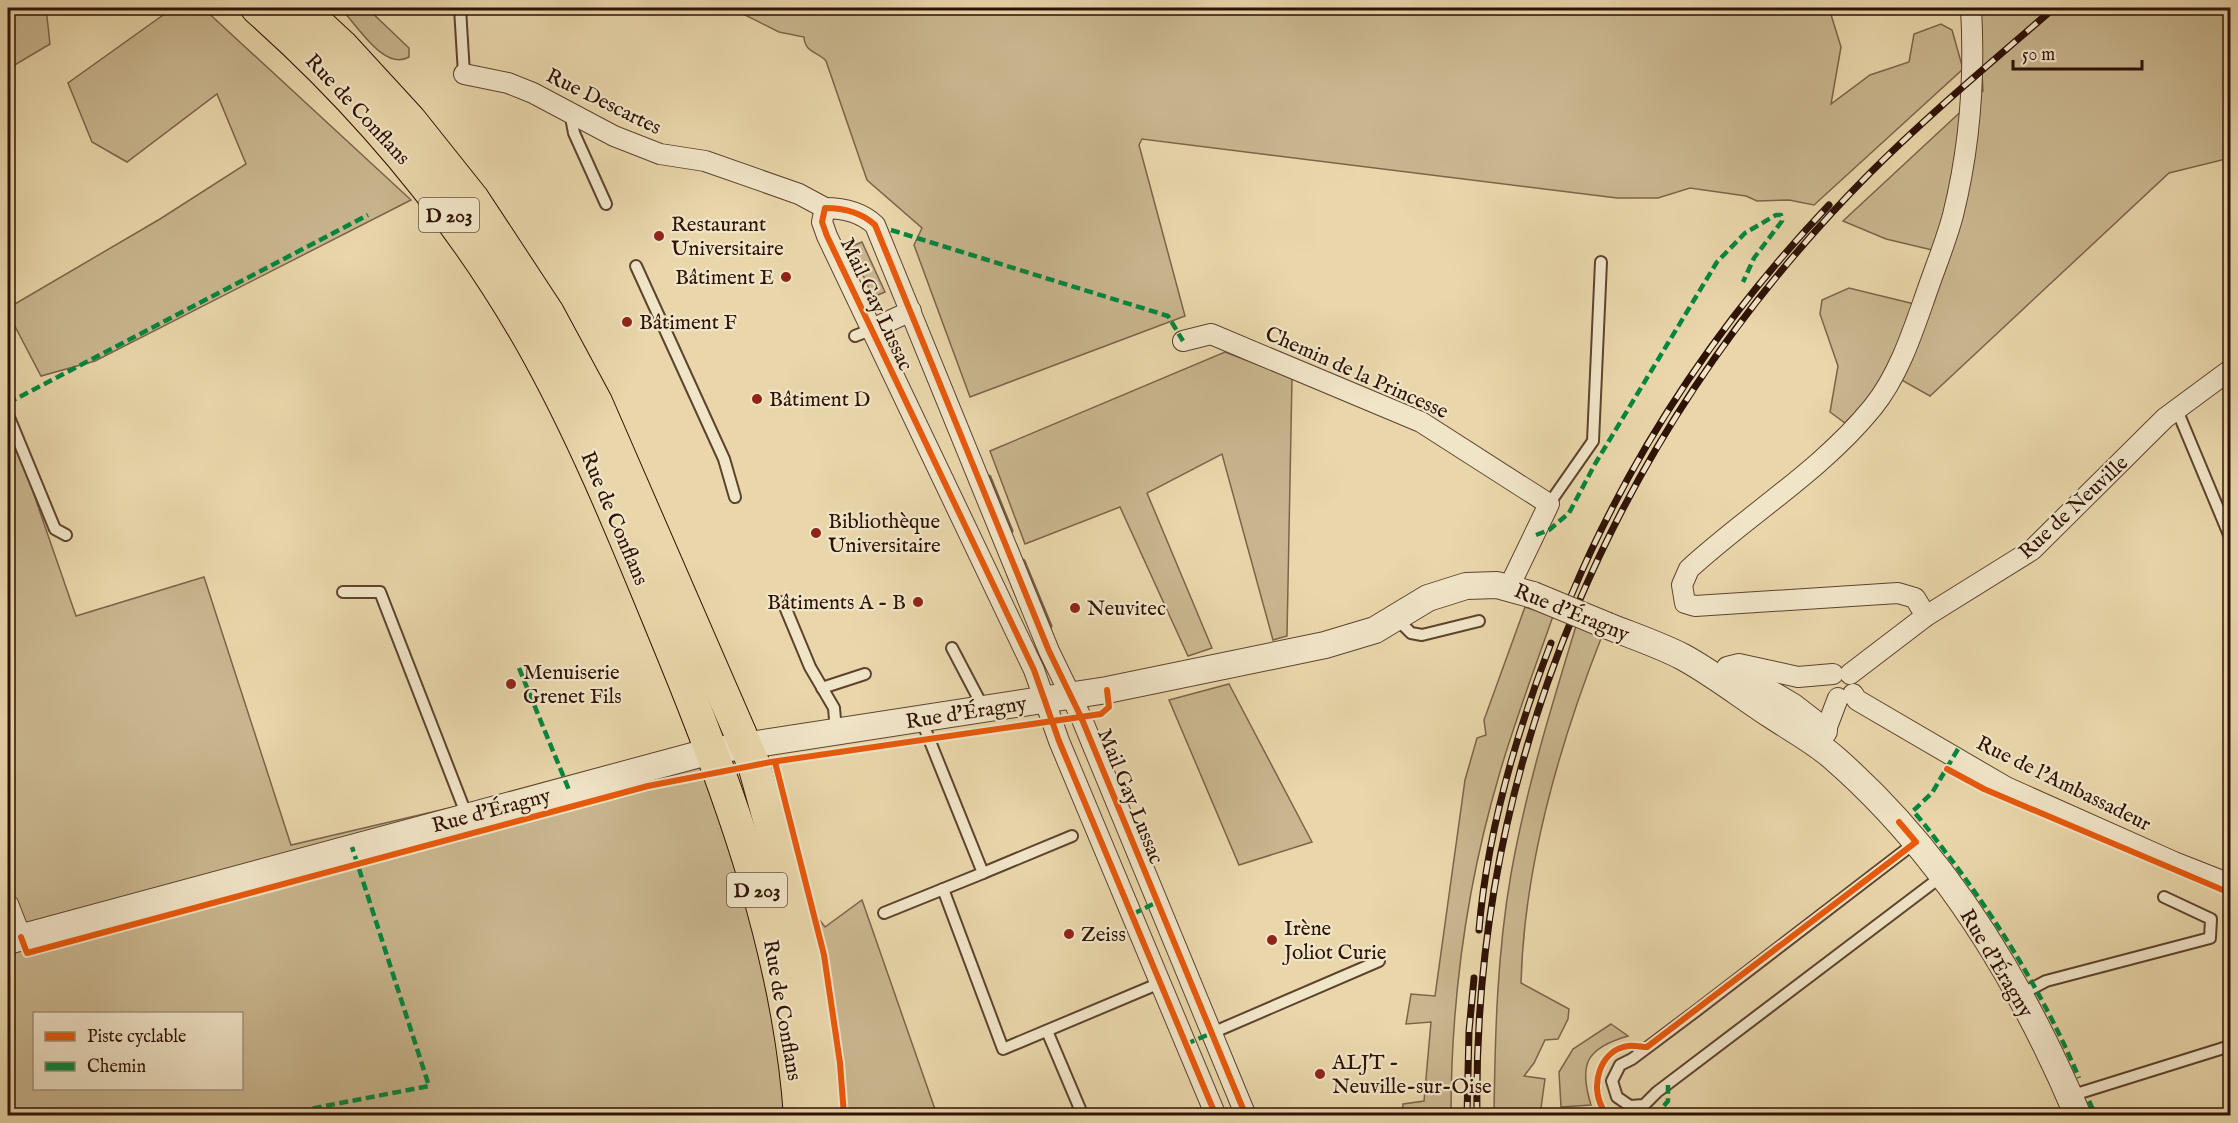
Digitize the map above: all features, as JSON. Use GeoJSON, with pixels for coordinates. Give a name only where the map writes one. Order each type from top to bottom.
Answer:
{"type":"FeatureCollection","features":[{"type":"Feature","properties":{"kind":"main road","name":"Rue de Conflans"},"geometry":{"type":"LineString","coordinates":[[257,8],[328,74],[403,157],[458,228],[514,313],[562,399],[591,461],[711,751],[778,966],[791,1032],[800,1116]]}},
{"type":"Feature","properties":{"kind":"main road","name":"Rue de Conflans"},"geometry":{"type":"LineString","coordinates":[[301,8],[364,69],[440,155],[503,242],[548,313],[614,441],[747,744],[805,949],[820,1026],[830,1116]]}},
{"type":"Feature","properties":{"kind":"street"},"geometry":{"type":"LineString","coordinates":[[1926,616],[1915,598],[1898,593],[1695,606],[1684,603],[1681,588],[1684,575],[1694,565],[1831,451],[1873,408],[1890,380],[1916,323],[1953,216],[1962,170],[1972,90],[1971,8]]}},
{"type":"Feature","properties":{"kind":"street","name":"Rue Descartes"},"geometry":{"type":"LineString","coordinates":[[464,74],[508,83],[570,111],[614,136],[660,154],[705,161],[799,194],[825,208]]}},
{"type":"Feature","properties":{"kind":"street","name":"Mail Gay Lussac"},"geometry":{"type":"LineString","coordinates":[[1216,1116],[1043,700],[1029,660],[863,333],[822,222],[825,208],[841,208],[866,216],[875,225],[1246,1116]]}},
{"type":"Feature","properties":{"kind":"street","name":"Mail Gay Lussac"},"geometry":{"type":"LineString","coordinates":[[863,333],[911,311]]}},
{"type":"Feature","properties":{"kind":"street","name":"Chemin de la Princesse"},"geometry":{"type":"LineString","coordinates":[[1183,341],[1211,333],[1421,422],[1549,504]]}},
{"type":"Feature","properties":{"kind":"street","name":"Rue de Neuville"},"geometry":{"type":"LineString","coordinates":[[1843,685],[1926,616],[2032,550],[2177,410],[2230,370]]}},
{"type":"Feature","properties":{"kind":"street"},"geometry":{"type":"LineString","coordinates":[[1521,591],[1549,504]]}},
{"type":"Feature","properties":{"kind":"street","name":"Rue d'Éragny"},"geometry":{"type":"LineString","coordinates":[[14,939],[711,751],[1043,700],[1325,645],[1375,630],[1428,598],[1451,589],[1472,586],[1521,591],[1682,657],[1832,756],[1917,842],[1983,935],[2019,996],[2074,1106]]}},
{"type":"Feature","properties":{"kind":"street"},"geometry":{"type":"LineString","coordinates":[[1682,657],[1725,668],[1739,664],[1843,685],[1825,732],[1816,733],[1778,711],[1771,715]]}},
{"type":"Feature","properties":{"kind":"street","name":"Rue d'Éragny"},"geometry":{"type":"LineString","coordinates":[[1725,668],[1766,689],[1825,732],[1880,781],[1899,822]]}},
{"type":"Feature","properties":{"kind":"street","name":"Rue de l'Ambassadeur"},"geometry":{"type":"LineString","coordinates":[[1843,685],[1857,700],[2006,787],[2174,862],[2230,884]]}},
{"type":"Feature","properties":{"kind":"street"},"geometry":{"type":"LineString","coordinates":[[1132,914],[1158,902]]}},
{"type":"Feature","properties":{"kind":"street"},"geometry":{"type":"LineString","coordinates":[[8,904],[14,939]]}},
{"type":"Feature","properties":{"kind":"street"},"geometry":{"type":"LineString","coordinates":[[1186,1044],[1212,1033]]}},
{"type":"Feature","properties":{"kind":"lane"},"geometry":{"type":"LineString","coordinates":[[460,8],[464,74]]}},
{"type":"Feature","properties":{"kind":"lane"},"geometry":{"type":"LineString","coordinates":[[570,111],[574,133],[606,204]]}},
{"type":"Feature","properties":{"kind":"lane"},"geometry":{"type":"LineString","coordinates":[[1549,504],[1593,441],[1601,262]]}},
{"type":"Feature","properties":{"kind":"lane"},"geometry":{"type":"LineString","coordinates":[[636,266],[724,459],[735,497]]}},
{"type":"Feature","properties":{"kind":"lane"},"geometry":{"type":"LineString","coordinates":[[2177,410],[2230,537]]}},
{"type":"Feature","properties":{"kind":"lane"},"geometry":{"type":"LineString","coordinates":[[8,416],[55,529],[66,535]]}},
{"type":"Feature","properties":{"kind":"lane"},"geometry":{"type":"LineString","coordinates":[[343,592],[380,592],[467,816]]}},
{"type":"Feature","properties":{"kind":"lane"},"geometry":{"type":"LineString","coordinates":[[783,602],[810,667],[834,708],[837,731]]}},
{"type":"Feature","properties":{"kind":"lane"},"geometry":{"type":"LineString","coordinates":[[1396,617],[1411,633],[1422,635],[1479,621]]}},
{"type":"Feature","properties":{"kind":"lane"},"geometry":{"type":"LineString","coordinates":[[952,648],[984,709]]}},
{"type":"Feature","properties":{"kind":"lane"},"geometry":{"type":"LineString","coordinates":[[822,688],[865,674]]}},
{"type":"Feature","properties":{"kind":"lane"},"geometry":{"type":"LineString","coordinates":[[920,719],[983,873]]}},
{"type":"Feature","properties":{"kind":"lane"},"geometry":{"type":"LineString","coordinates":[[884,913],[1072,836]]}},
{"type":"Feature","properties":{"kind":"lane"},"geometry":{"type":"LineString","coordinates":[[1917,842],[1696,1011],[1632,1059],[1620,1065],[1612,1081],[1617,1097],[1630,1106],[1650,1101],[1657,1092],[1736,1030],[1942,876]]}},
{"type":"Feature","properties":{"kind":"lane"},"geometry":{"type":"LineString","coordinates":[[943,889],[1003,1048],[1160,983]]}},
{"type":"Feature","properties":{"kind":"lane"},"geometry":{"type":"LineString","coordinates":[[2019,996],[2046,981],[2210,938],[2211,920],[2164,897]]}},
{"type":"Feature","properties":{"kind":"lane"},"geometry":{"type":"LineString","coordinates":[[1212,1033],[1380,961]]}},
{"type":"Feature","properties":{"kind":"lane"},"geometry":{"type":"LineString","coordinates":[[1047,1030],[1083,1116]]}},
{"type":"Feature","properties":{"kind":"lane"},"geometry":{"type":"LineString","coordinates":[[2074,1106],[2230,1046]]}},
{"type":"Feature","properties":{"kind":"shaded area"},"geometry":{"type":"Polygon","coordinates":[[[8,8],[46,8],[50,44],[8,69],[8,8]]]}},
{"type":"Feature","properties":{"kind":"shaded area"},"geometry":{"type":"Polygon","coordinates":[[[173,8],[203,8],[411,200],[95,361],[41,376],[8,313],[8,308],[160,219],[246,164],[217,94],[127,162],[92,142],[68,83],[173,8]]]}},
{"type":"Feature","properties":{"kind":"shaded area"},"geometry":{"type":"Polygon","coordinates":[[[340,8],[367,8],[409,48],[409,57],[400,60],[390,58],[381,52],[340,8]]]}},
{"type":"Feature","properties":{"kind":"shaded area"},"geometry":{"type":"Polygon","coordinates":[[[731,8],[1829,8],[1841,47],[1831,104],[1870,75],[1909,62],[1914,34],[1941,24],[1952,30],[1963,69],[1814,205],[1789,200],[1757,201],[1746,196],[1690,188],[1658,198],[1617,198],[1142,139],[1139,145],[1185,316],[970,397],[914,245],[922,228],[867,180],[826,61],[809,49],[804,37],[779,32],[731,8]]]}},
{"type":"Feature","properties":{"kind":"shaded area"},"geometry":{"type":"Polygon","coordinates":[[[1982,8],[2230,8],[2230,158],[2169,173],[1930,396],[1900,379],[1876,391],[1845,423],[1830,412],[1838,366],[1820,314],[1822,300],[1849,288],[1931,308],[1949,254],[1886,239],[1843,221],[1983,91],[1979,19],[1982,8]]]}},
{"type":"Feature","properties":{"kind":"shaded area"},"geometry":{"type":"Polygon","coordinates":[[[862,242],[885,292],[873,297],[850,247],[862,242]]]}},
{"type":"Feature","properties":{"kind":"shaded area"},"geometry":{"type":"Polygon","coordinates":[[[1225,352],[1292,378],[1287,636],[1273,640],[1222,454],[1147,493],[1212,648],[1188,656],[1120,507],[1025,544],[990,451],[1225,352]]]}},
{"type":"Feature","properties":{"kind":"shaded area"},"geometry":{"type":"Polygon","coordinates":[[[8,420],[76,616],[204,577],[291,845],[689,752],[825,927],[862,900],[937,1115],[8,1115],[8,420]]]}},
{"type":"Feature","properties":{"kind":"shaded area"},"geometry":{"type":"Polygon","coordinates":[[[1525,607],[1553,616],[1506,752],[1478,856],[1458,986],[1451,1115],[1402,1116],[1403,1104],[1424,1101],[1431,1022],[1406,1024],[1411,994],[1435,996],[1465,780],[1477,738],[1486,735],[1484,720],[1525,607]]]}},
{"type":"Feature","properties":{"kind":"shaded area"},"geometry":{"type":"Polygon","coordinates":[[[1576,626],[1602,636],[1586,677],[1546,806],[1529,895],[1521,983],[1569,1009],[1568,1019],[1558,1039],[1545,1040],[1534,1063],[1524,1076],[1545,1079],[1540,1115],[1494,1116],[1500,964],[1511,874],[1548,718],[1576,626]]]}},
{"type":"Feature","properties":{"kind":"shaded area"},"geometry":{"type":"Polygon","coordinates":[[[1229,684],[1312,842],[1239,865],[1169,700],[1229,684]]]}},
{"type":"Feature","properties":{"kind":"shaded area"},"geometry":{"type":"Polygon","coordinates":[[[1611,1024],[1628,1036],[1603,1046],[1589,1059],[1586,1078],[1591,1105],[1561,1107],[1559,1072],[1573,1049],[1611,1024]]]}},
{"type":"Feature","properties":{"kind":"waterway"},"geometry":{"type":"LineString","coordinates":[[989,477],[1011,531]]}},
{"type":"Feature","properties":{"kind":"waterway"},"geometry":{"type":"LineString","coordinates":[[1023,561],[1050,626]]}},
{"type":"Feature","properties":{"kind":"railway"},"geometry":{"type":"LineString","coordinates":[[1477,1116],[1482,983],[1501,853],[1533,727],[1577,605],[1634,488],[1702,377],[1781,271],[1892,151],[2054,8]]}},
{"type":"Feature","properties":{"kind":"railway"},"geometry":{"type":"LineString","coordinates":[[1571,596],[1622,490],[1682,389],[1752,294],[1829,205]]}},
{"type":"Feature","properties":{"kind":"railway"},"geometry":{"type":"LineString","coordinates":[[1479,930],[1489,857],[1505,784],[1526,713],[1551,643]]}},
{"type":"Feature","properties":{"kind":"railway"},"geometry":{"type":"LineString","coordinates":[[1467,1116],[1469,1031],[1474,978]]}},
{"type":"Feature","properties":{"kind":"marked path"},"geometry":{"type":"LineString","coordinates":[[8,403],[368,215]]}},
{"type":"Feature","properties":{"kind":"marked path"},"geometry":{"type":"LineString","coordinates":[[1536,535],[1549,530],[1569,513],[1595,464],[1717,262],[1745,233],[1776,215],[1781,215],[1782,221],[1754,258],[1743,282]]}},
{"type":"Feature","properties":{"kind":"marked path"},"geometry":{"type":"LineString","coordinates":[[891,230],[1168,316],[1183,341]]}},
{"type":"Feature","properties":{"kind":"marked path"},"geometry":{"type":"LineString","coordinates":[[519,668],[569,790]]}},
{"type":"Feature","properties":{"kind":"marked path"},"geometry":{"type":"LineString","coordinates":[[1958,749],[1932,793],[1913,811],[1966,880],[2003,934],[2052,1019],[2079,1078]]}},
{"type":"Feature","properties":{"kind":"marked path"},"geometry":{"type":"LineString","coordinates":[[273,1116],[429,1086],[352,847]]}},
{"type":"Feature","properties":{"kind":"marked path"},"geometry":{"type":"LineString","coordinates":[[1133,914],[1157,902]]}},
{"type":"Feature","properties":{"kind":"marked path"},"geometry":{"type":"LineString","coordinates":[[1186,1044],[1212,1033]]}},
{"type":"Feature","properties":{"kind":"marked path"},"geometry":{"type":"LineString","coordinates":[[1655,1116],[1668,1101],[1668,1085]]}},
{"type":"Feature","properties":{"kind":"marked path"},"geometry":{"type":"LineString","coordinates":[[2089,1101],[2096,1116]]}},
{"type":"Feature","properties":{"kind":"cycle path"},"geometry":{"type":"LineString","coordinates":[[1216,1116],[1059,741],[1034,670],[827,236],[822,222],[825,208],[852,212],[875,225],[1049,651],[1081,717],[1246,1116]]}},
{"type":"Feature","properties":{"kind":"cycle path"},"geometry":{"type":"LineString","coordinates":[[21,937],[27,953],[648,786],[771,762],[1101,714],[1109,707],[1107,690]]}},
{"type":"Feature","properties":{"kind":"cycle path"},"geometry":{"type":"LineString","coordinates":[[775,762],[824,955],[840,1063],[844,1116]]}},
{"type":"Feature","properties":{"kind":"cycle path"},"geometry":{"type":"LineString","coordinates":[[1947,769],[1984,789],[2230,893]]}},
{"type":"Feature","properties":{"kind":"cycle path"},"geometry":{"type":"LineString","coordinates":[[1602,1107],[1597,1089],[1598,1079],[1604,1061],[1610,1054],[1628,1046],[1647,1047],[1916,842],[1899,822]]}},
{"type":"Feature","properties":{"kind":"place","name":"Restaurant Universitaire"},"geometry":{"type":"Point","coordinates":[659,236]}},
{"type":"Feature","properties":{"kind":"place","name":"Bâtiment E"},"geometry":{"type":"Point","coordinates":[786,277]}},
{"type":"Feature","properties":{"kind":"place","name":"Bâtiment F"},"geometry":{"type":"Point","coordinates":[627,322]}},
{"type":"Feature","properties":{"kind":"place","name":"Bâtiment D"},"geometry":{"type":"Point","coordinates":[757,399]}},
{"type":"Feature","properties":{"kind":"place","name":"Bibliothèque Universitaire"},"geometry":{"type":"Point","coordinates":[816,533]}},
{"type":"Feature","properties":{"kind":"place","name":"Bâtiments A - B"},"geometry":{"type":"Point","coordinates":[918,602]}},
{"type":"Feature","properties":{"kind":"place","name":"Neuvitec"},"geometry":{"type":"Point","coordinates":[1075,608]}},
{"type":"Feature","properties":{"kind":"place","name":"Menuiserie Grenet Fils"},"geometry":{"type":"Point","coordinates":[511,684]}},
{"type":"Feature","properties":{"kind":"place","name":"Zeiss"},"geometry":{"type":"Point","coordinates":[1069,934]}},
{"type":"Feature","properties":{"kind":"place","name":"Irène Joliot Curie"},"geometry":{"type":"Point","coordinates":[1272,940]}},
{"type":"Feature","properties":{"kind":"place","name":"ALJT - Neuville-sur-Oise"},"geometry":{"type":"Point","coordinates":[1320,1074]}}]}
